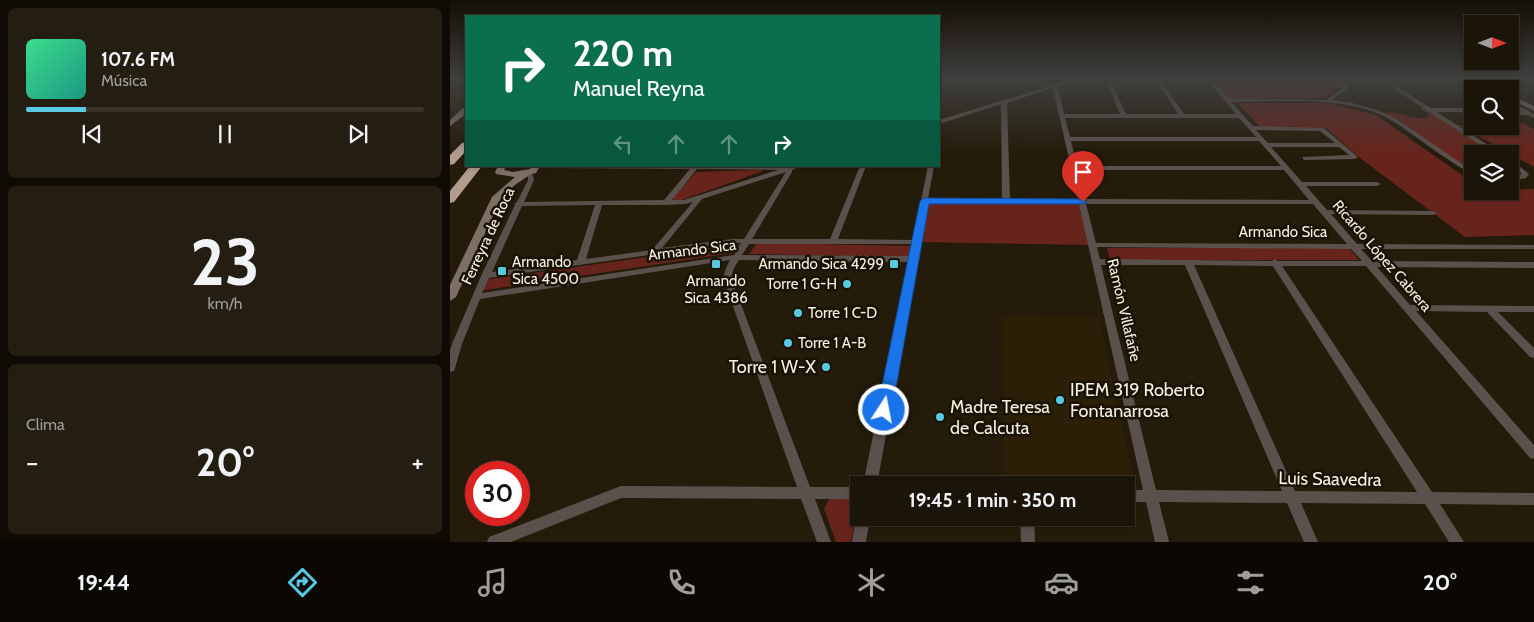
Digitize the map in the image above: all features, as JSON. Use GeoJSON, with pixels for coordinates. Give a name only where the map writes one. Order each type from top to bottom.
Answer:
{"type":"FeatureCollection","features":[{"type":"Feature","properties":{"kind":"highway"},"geometry":{"type":"LineString","coordinates":[[450,162],[465,146]]}},
{"type":"Feature","properties":{"kind":"highway"},"geometry":{"type":"LineString","coordinates":[[450,200],[475,167]]}},
{"type":"Feature","properties":{"kind":"street"},"geometry":{"type":"LineString","coordinates":[[940,124],[998,103]]}},
{"type":"Feature","properties":{"kind":"street"},"geometry":{"type":"LineString","coordinates":[[1004,103],[1006,201]]}},
{"type":"Feature","properties":{"kind":"street","name":"Ramón Villafañe"},"geometry":{"type":"LineString","coordinates":[[1059,103],[1162,542]]}},
{"type":"Feature","properties":{"kind":"street"},"geometry":{"type":"LineString","coordinates":[[1118,103],[1124,116]]}},
{"type":"Feature","properties":{"kind":"street"},"geometry":{"type":"LineString","coordinates":[[1174,103],[1182,116]]}},
{"type":"Feature","properties":{"kind":"street","name":"Ricardo López Cabrera"},"geometry":{"type":"LineString","coordinates":[[1231,103],[1534,454]]}},
{"type":"Feature","properties":{"kind":"street"},"geometry":{"type":"LineString","coordinates":[[1342,103],[1378,112],[1390,117],[1464,167]]}},
{"type":"Feature","properties":{"kind":"street"},"geometry":{"type":"LineString","coordinates":[[1418,103],[1484,145]]}},
{"type":"Feature","properties":{"kind":"street"},"geometry":{"type":"LineString","coordinates":[[1520,103],[1531,112]]}},
{"type":"Feature","properties":{"kind":"street"},"geometry":{"type":"LineString","coordinates":[[1519,107],[1531,112]]}},
{"type":"Feature","properties":{"kind":"street"},"geometry":{"type":"LineString","coordinates":[[1428,110],[1464,111]]}},
{"type":"Feature","properties":{"kind":"street"},"geometry":{"type":"LineString","coordinates":[[450,124],[465,111]]}},
{"type":"Feature","properties":{"kind":"street"},"geometry":{"type":"LineString","coordinates":[[1441,118],[1464,112]]}},
{"type":"Feature","properties":{"kind":"street"},"geometry":{"type":"LineString","coordinates":[[1062,116],[1241,116]]}},
{"type":"Feature","properties":{"kind":"street"},"geometry":{"type":"LineString","coordinates":[[1252,128],[1322,128],[1355,157],[1305,158]]}},
{"type":"Feature","properties":{"kind":"street"},"geometry":{"type":"LineString","coordinates":[[1068,139],[1264,142],[1342,146]]}},
{"type":"Feature","properties":{"kind":"street"},"geometry":{"type":"LineString","coordinates":[[534,170],[561,167],[788,169]]}},
{"type":"Feature","properties":{"kind":"street"},"geometry":{"type":"LineString","coordinates":[[518,204],[665,203],[699,199],[794,167]]}},
{"type":"Feature","properties":{"kind":"street"},"geometry":{"type":"LineString","coordinates":[[833,241],[863,167]]}},
{"type":"Feature","properties":{"kind":"street"},"geometry":{"type":"LineString","coordinates":[[872,476],[931,167]]}},
{"type":"Feature","properties":{"kind":"street"},"geometry":{"type":"LineString","coordinates":[[665,203],[695,168]]}},
{"type":"Feature","properties":{"kind":"street"},"geometry":{"type":"LineString","coordinates":[[1075,168],[1287,168]]}},
{"type":"Feature","properties":{"kind":"street"},"geometry":{"type":"LineString","coordinates":[[1519,168],[1526,174],[1524,177],[1519,178]]}},
{"type":"Feature","properties":{"kind":"street"},"geometry":{"type":"LineString","coordinates":[[788,169],[789,172],[730,268],[727,278],[824,542]]}},
{"type":"Feature","properties":{"kind":"street"},"geometry":{"type":"LineString","coordinates":[[497,197],[502,170]]}},
{"type":"Feature","properties":{"kind":"street","name":"Ferreyra de Roca"},"geometry":{"type":"LineString","coordinates":[[502,170],[513,175],[534,170]]}},
{"type":"Feature","properties":{"kind":"street","name":"Ferreyra de Roca"},"geometry":{"type":"LineString","coordinates":[[450,298],[497,197],[512,183],[534,170]]}},
{"type":"Feature","properties":{"kind":"street","name":"Ferreyra de Roca"},"geometry":{"type":"LineString","coordinates":[[450,368],[476,297],[534,170]]}},
{"type":"Feature","properties":{"kind":"street"},"geometry":{"type":"LineString","coordinates":[[1300,184],[1377,184]]}},
{"type":"Feature","properties":{"kind":"street"},"geometry":{"type":"LineString","coordinates":[[655,251],[699,199]]}},
{"type":"Feature","properties":{"kind":"street"},"geometry":{"type":"LineString","coordinates":[[924,201],[1316,202]]}},
{"type":"Feature","properties":{"kind":"street"},"geometry":{"type":"LineString","coordinates":[[581,262],[599,203]]}},
{"type":"Feature","properties":{"kind":"street"},"geometry":{"type":"LineString","coordinates":[[1325,212],[1434,213]]}},
{"type":"Feature","properties":{"kind":"street","name":"Armando Sica"},"geometry":{"type":"LineString","coordinates":[[485,276],[655,251],[747,240],[916,242]]}},
{"type":"Feature","properties":{"kind":"street","name":"Armando Sica"},"geometry":{"type":"LineString","coordinates":[[1093,245],[1534,246]]}},
{"type":"Feature","properties":{"kind":"street","name":"Armando Sica"},"geometry":{"type":"LineString","coordinates":[[476,297],[737,257],[913,259]]}},
{"type":"Feature","properties":{"kind":"street","name":"Armando Sica"},"geometry":{"type":"LineString","coordinates":[[1097,262],[1534,265]]}},
{"type":"Feature","properties":{"kind":"street"},"geometry":{"type":"LineString","coordinates":[[1188,262],[1311,542]]}},
{"type":"Feature","properties":{"kind":"street"},"geometry":{"type":"LineString","coordinates":[[1275,262],[1457,542]]}},
{"type":"Feature","properties":{"kind":"street"},"geometry":{"type":"LineString","coordinates":[[1408,308],[1534,309]]}},
{"type":"Feature","properties":{"kind":"street"},"geometry":{"type":"LineString","coordinates":[[1490,309],[1534,354]]}},
{"type":"Feature","properties":{"kind":"street"},"geometry":{"type":"LineString","coordinates":[[494,542],[622,492],[850,493]]}},
{"type":"Feature","properties":{"kind":"street","name":"Luis Saavedra"},"geometry":{"type":"LineString","coordinates":[[1135,496],[1534,499]]}},
{"type":"Feature","properties":{"kind":"street"},"geometry":{"type":"LineString","coordinates":[[859,542],[862,526]]}},
{"type":"Feature","properties":{"kind":"street"},"geometry":{"type":"LineString","coordinates":[[1027,526],[1028,542]]}},
{"type":"Feature","properties":{"kind":"shaded area"},"geometry":{"type":"Polygon","coordinates":[[[450,103],[460,103],[450,112],[450,103]]]}},
{"type":"Feature","properties":{"kind":"shaded area"},"geometry":{"type":"Polygon","coordinates":[[[1238,103],[1327,103],[1376,115],[1464,176],[1464,200],[1519,200],[1519,189],[1534,189],[1534,235],[1465,237],[1360,158],[1326,128],[1261,128],[1238,103]]]}},
{"type":"Feature","properties":{"kind":"shaded area"},"geometry":{"type":"Polygon","coordinates":[[[1423,106],[1464,132],[1464,135],[1469,135],[1485,145],[1464,145],[1464,166],[1382,113],[1387,112],[1426,118],[1429,114],[1420,109],[1423,106]]]}},
{"type":"Feature","properties":{"kind":"shaded area"},"geometry":{"type":"Polygon","coordinates":[[[1519,123],[1534,129],[1534,167],[1519,159],[1519,145],[1494,145],[1476,135],[1519,135],[1519,123]]]}},
{"type":"Feature","properties":{"kind":"shaded area"},"geometry":{"type":"Polygon","coordinates":[[[763,171],[682,200],[674,200],[673,198],[696,172],[763,171]]]}},
{"type":"Feature","properties":{"kind":"shaded area"},"geometry":{"type":"Polygon","coordinates":[[[924,201],[1083,202],[1093,245],[916,242],[924,201]]]}},
{"type":"Feature","properties":{"kind":"shaded area"},"geometry":{"type":"Polygon","coordinates":[[[757,243],[912,246],[911,257],[749,254],[757,243]]]}},
{"type":"Feature","properties":{"kind":"shaded area"},"geometry":{"type":"Polygon","coordinates":[[[740,244],[733,253],[479,291],[483,280],[740,244]]]}},
{"type":"Feature","properties":{"kind":"shaded area"},"geometry":{"type":"Polygon","coordinates":[[[1107,248],[1349,248],[1359,260],[1110,260],[1107,248]]]}},
{"type":"Feature","properties":{"kind":"shaded area","name":"IPEM 319 Roberto Fontanarrosa"},"geometry":{"type":"Polygon","coordinates":[[[1003,316],[1099,317],[1133,476],[1004,476],[1003,316]]]}},
{"type":"Feature","properties":{"kind":"shaded area"},"geometry":{"type":"Polygon","coordinates":[[[850,498],[850,526],[854,526],[851,542],[836,542],[824,509],[829,499],[850,498]]]}},
{"type":"Feature","properties":{"kind":"place","name":"Armando Sica 4386"},"geometry":{"type":"Point","coordinates":[716,264]}},
{"type":"Feature","properties":{"kind":"place","name":"Armando Sica 4299"},"geometry":{"type":"Point","coordinates":[894,264]}},
{"type":"Feature","properties":{"kind":"place","name":"Armando Sica 4500"},"geometry":{"type":"Point","coordinates":[502,271]}},
{"type":"Feature","properties":{"kind":"place","name":"Torre 1 G-H"},"geometry":{"type":"Point","coordinates":[847,284]}},
{"type":"Feature","properties":{"kind":"place","name":"Torre 1 C-D"},"geometry":{"type":"Point","coordinates":[798,313]}},
{"type":"Feature","properties":{"kind":"place","name":"Torre 1 A-B"},"geometry":{"type":"Point","coordinates":[788,343]}},
{"type":"Feature","properties":{"kind":"place","name":"Torre 1 W-X"},"geometry":{"type":"Point","coordinates":[826,367]}},
{"type":"Feature","properties":{"kind":"place","name":"IPEM 319 Roberto Fontanarrosa"},"geometry":{"type":"Point","coordinates":[1060,400]}},
{"type":"Feature","properties":{"kind":"place","name":"Madre Teresa de Calcuta"},"geometry":{"type":"Point","coordinates":[940,417]}},
{"type":"Feature","properties":{"kind":"route"},"geometry":{"type":"LineString","coordinates":[[884,410],[924,201],[1083,202]]}}]}
